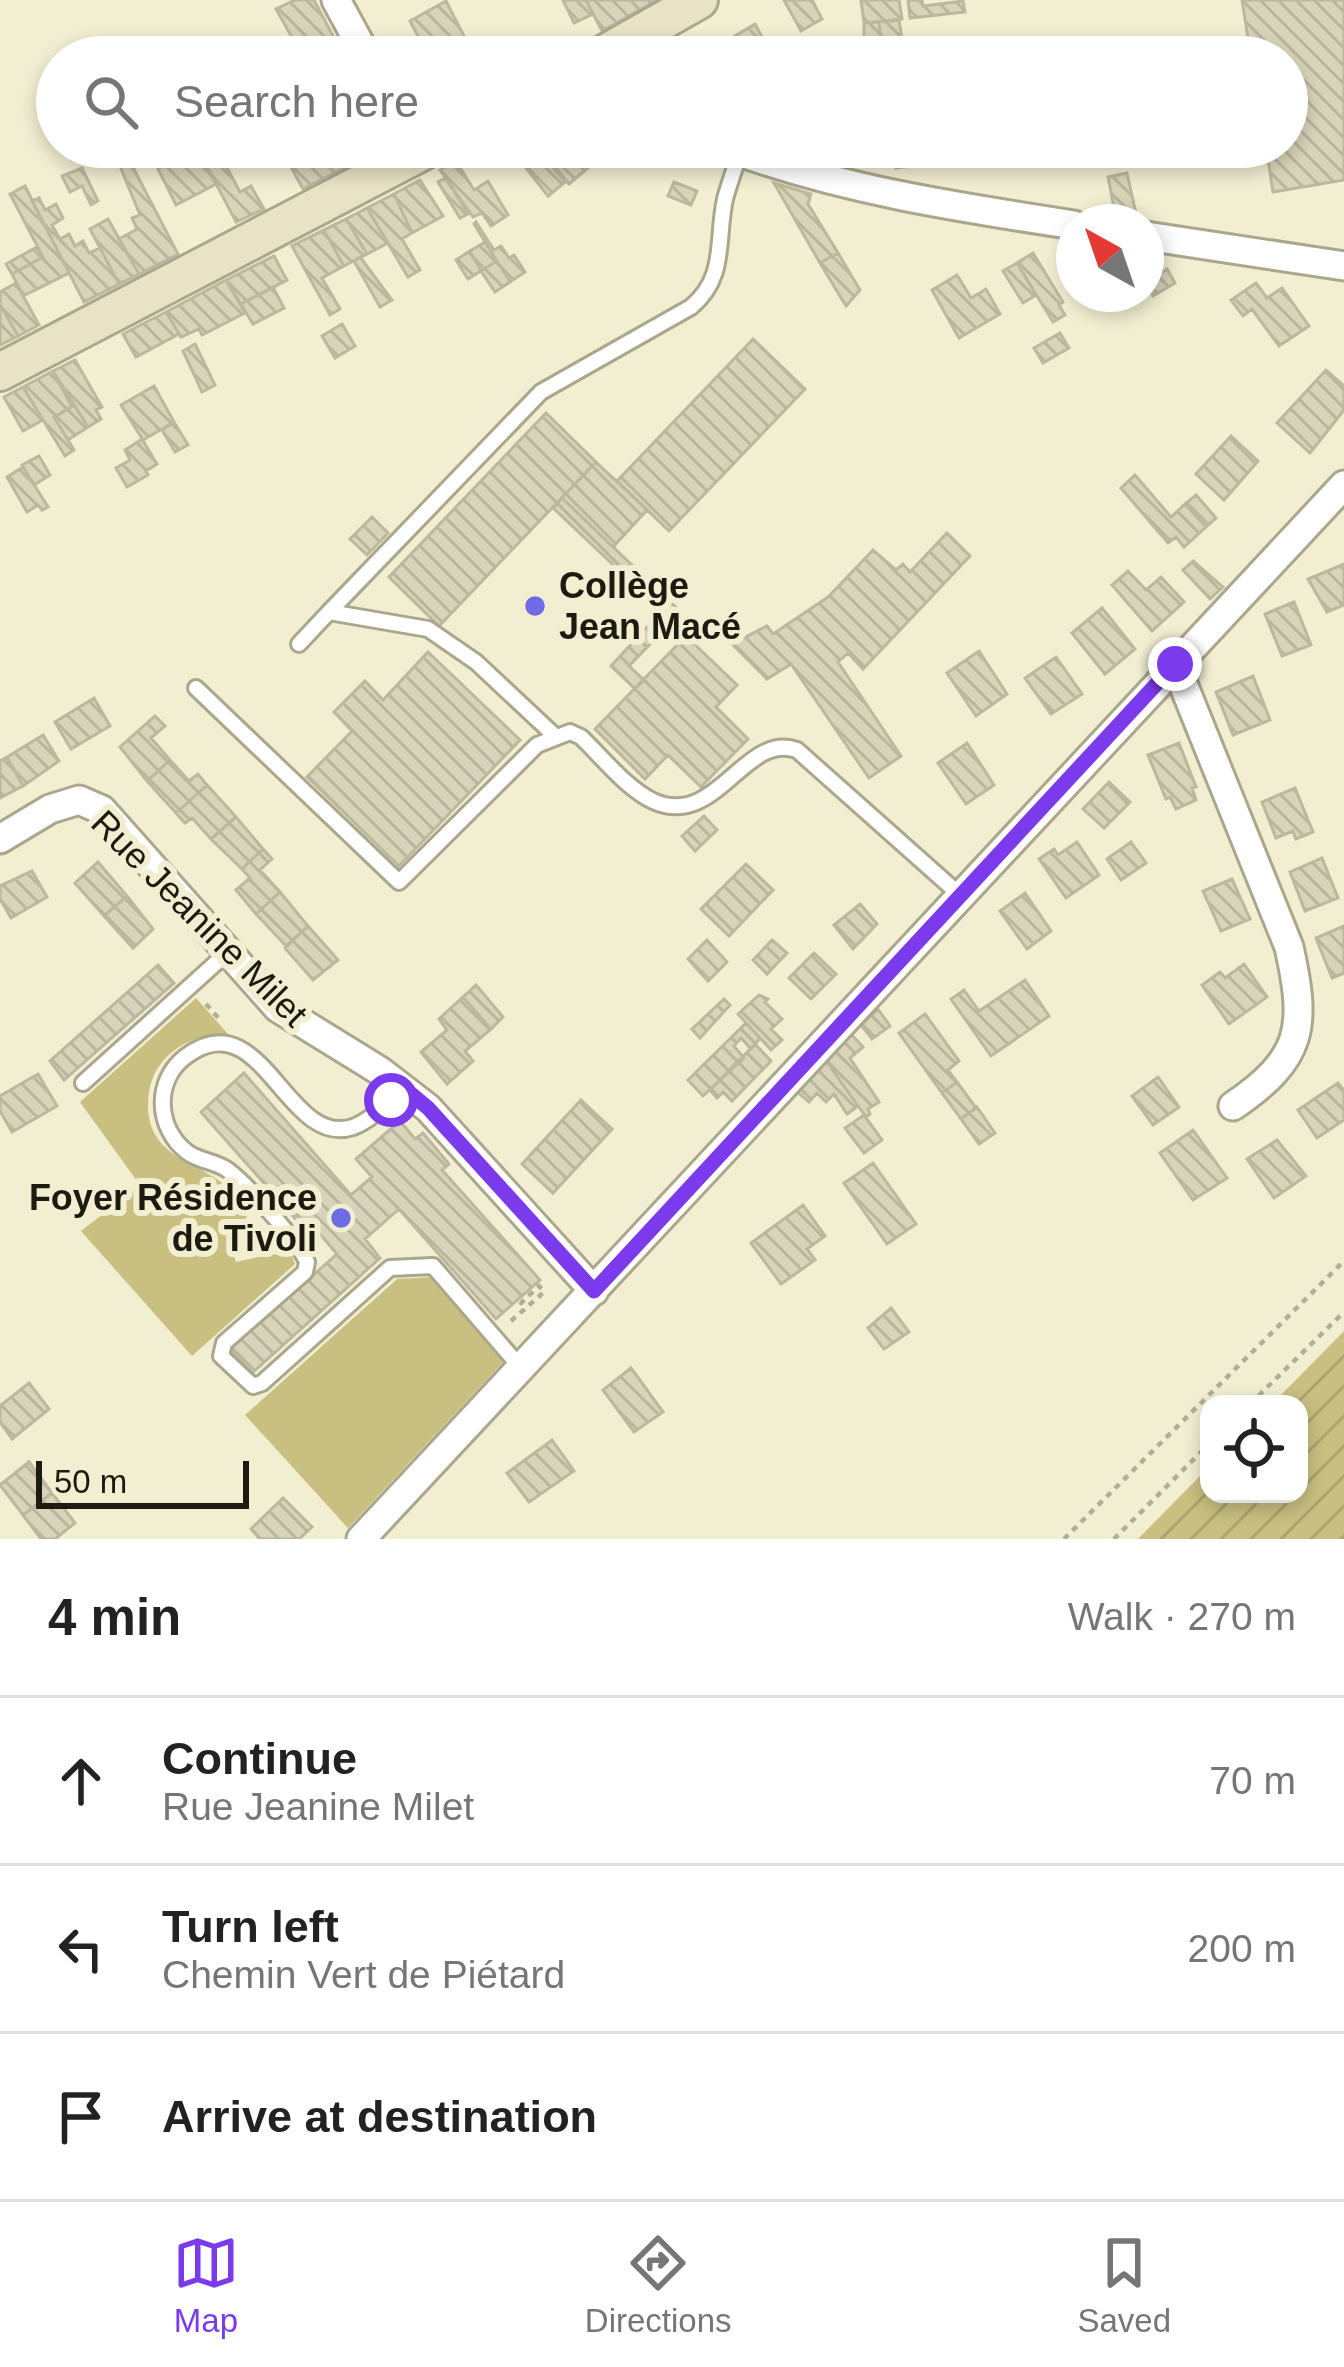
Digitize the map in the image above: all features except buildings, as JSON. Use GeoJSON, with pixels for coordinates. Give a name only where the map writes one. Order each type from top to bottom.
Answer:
{"type":"FeatureCollection","features":[{"type":"Feature","properties":{"kind":"main road"},"geometry":{"type":"LineString","coordinates":[[636,36],[699,0]]}},
{"type":"Feature","properties":{"kind":"main road"},"geometry":{"type":"LineString","coordinates":[[0,371],[387,168]]}},
{"type":"Feature","properties":{"kind":"street"},"geometry":{"type":"LineString","coordinates":[[336,0],[356,36]]}},
{"type":"Feature","properties":{"kind":"street"},"geometry":{"type":"LineString","coordinates":[[781,168],[854,187],[1056,222]]}},
{"type":"Feature","properties":{"kind":"street"},"geometry":{"type":"LineString","coordinates":[[1164,239],[1344,266]]}},
{"type":"Feature","properties":{"kind":"street"},"geometry":{"type":"LineString","coordinates":[[361,1539],[1344,485]]}},
{"type":"Feature","properties":{"kind":"street"},"geometry":{"type":"LineString","coordinates":[[1175,664],[1289,947],[1298,990],[1298,1025],[1288,1059],[1268,1082],[1233,1106]]}},
{"type":"Feature","properties":{"kind":"street","name":"Rue Jeanine Milet"},"geometry":{"type":"LineString","coordinates":[[0,839],[50,809],[79,800],[102,810],[292,1020],[404,1088],[428,1108],[594,1291]]}},
{"type":"Feature","properties":{"kind":"lane"},"geometry":{"type":"LineString","coordinates":[[299,644],[542,392],[705,295],[721,259],[730,168]]}},
{"type":"Feature","properties":{"kind":"lane"},"geometry":{"type":"LineString","coordinates":[[329,612],[428,629],[476,662],[555,736]]}},
{"type":"Feature","properties":{"kind":"lane"},"geometry":{"type":"LineString","coordinates":[[196,688],[399,883],[514,765],[537,745],[570,732],[640,793],[655,802],[682,806],[712,794],[772,748],[784,745],[797,750],[960,896]]}},
{"type":"Feature","properties":{"kind":"lane"},"geometry":{"type":"LineString","coordinates":[[83,1083],[228,952]]}},
{"type":"Feature","properties":{"kind":"lane"},"geometry":{"type":"LineString","coordinates":[[404,1088],[351,1128],[321,1127],[244,1050],[229,1044],[209,1046],[176,1064],[165,1081],[166,1123],[186,1151],[231,1172],[307,1262],[305,1272],[224,1343],[221,1356],[244,1381],[253,1386],[262,1383],[389,1268],[433,1267],[521,1368]]}},
{"type":"Feature","properties":{"kind":"path"},"geometry":{"type":"LineString","coordinates":[[190,986],[244,1050]]}},
{"type":"Feature","properties":{"kind":"path"},"geometry":{"type":"LineString","coordinates":[[1064,1539],[1344,1261]]}},
{"type":"Feature","properties":{"kind":"path"},"geometry":{"type":"LineString","coordinates":[[493,1336],[544,1292],[539,1286],[521,1303],[518,1300]]}},
{"type":"Feature","properties":{"kind":"path"},"geometry":{"type":"LineString","coordinates":[[1259,1395],[1344,1312]]}},
{"type":"Feature","properties":{"kind":"path"},"geometry":{"type":"LineString","coordinates":[[1114,1539],[1200,1453]]}},
{"type":"Feature","properties":{"kind":"shaded area"},"geometry":{"type":"Polygon","coordinates":[[[196,998],[228,1034],[187,1043],[162,1062],[149,1093],[152,1127],[171,1153],[216,1178],[241,1202],[247,1222],[233,1253],[236,1262],[271,1254],[292,1256],[295,1264],[192,1356],[81,1231],[140,1185],[80,1102],[196,998]]]}},
{"type":"Feature","properties":{"kind":"shaded area"},"geometry":{"type":"Polygon","coordinates":[[[432,1277],[504,1361],[348,1528],[245,1415],[397,1279],[432,1277]]]}},
{"type":"Feature","properties":{"kind":"shaded area"},"geometry":{"type":"Polygon","coordinates":[[[1344,1331],[1344,1539],[1138,1539],[1200,1476],[1200,1503],[1308,1503],[1308,1395],[1281,1395],[1344,1331]]]}},
{"type":"Feature","properties":{"kind":"place","name":"Collège Jean Macé"},"geometry":{"type":"Point","coordinates":[535,606]}},
{"type":"Feature","properties":{"kind":"place","name":"Foyer Résidence de Tivoli"},"geometry":{"type":"Point","coordinates":[341,1218]}},
{"type":"Feature","properties":{"kind":"route"},"geometry":{"type":"LineString","coordinates":[[391,1100],[404,1088],[428,1108],[594,1291],[1175,664]]}}]}
